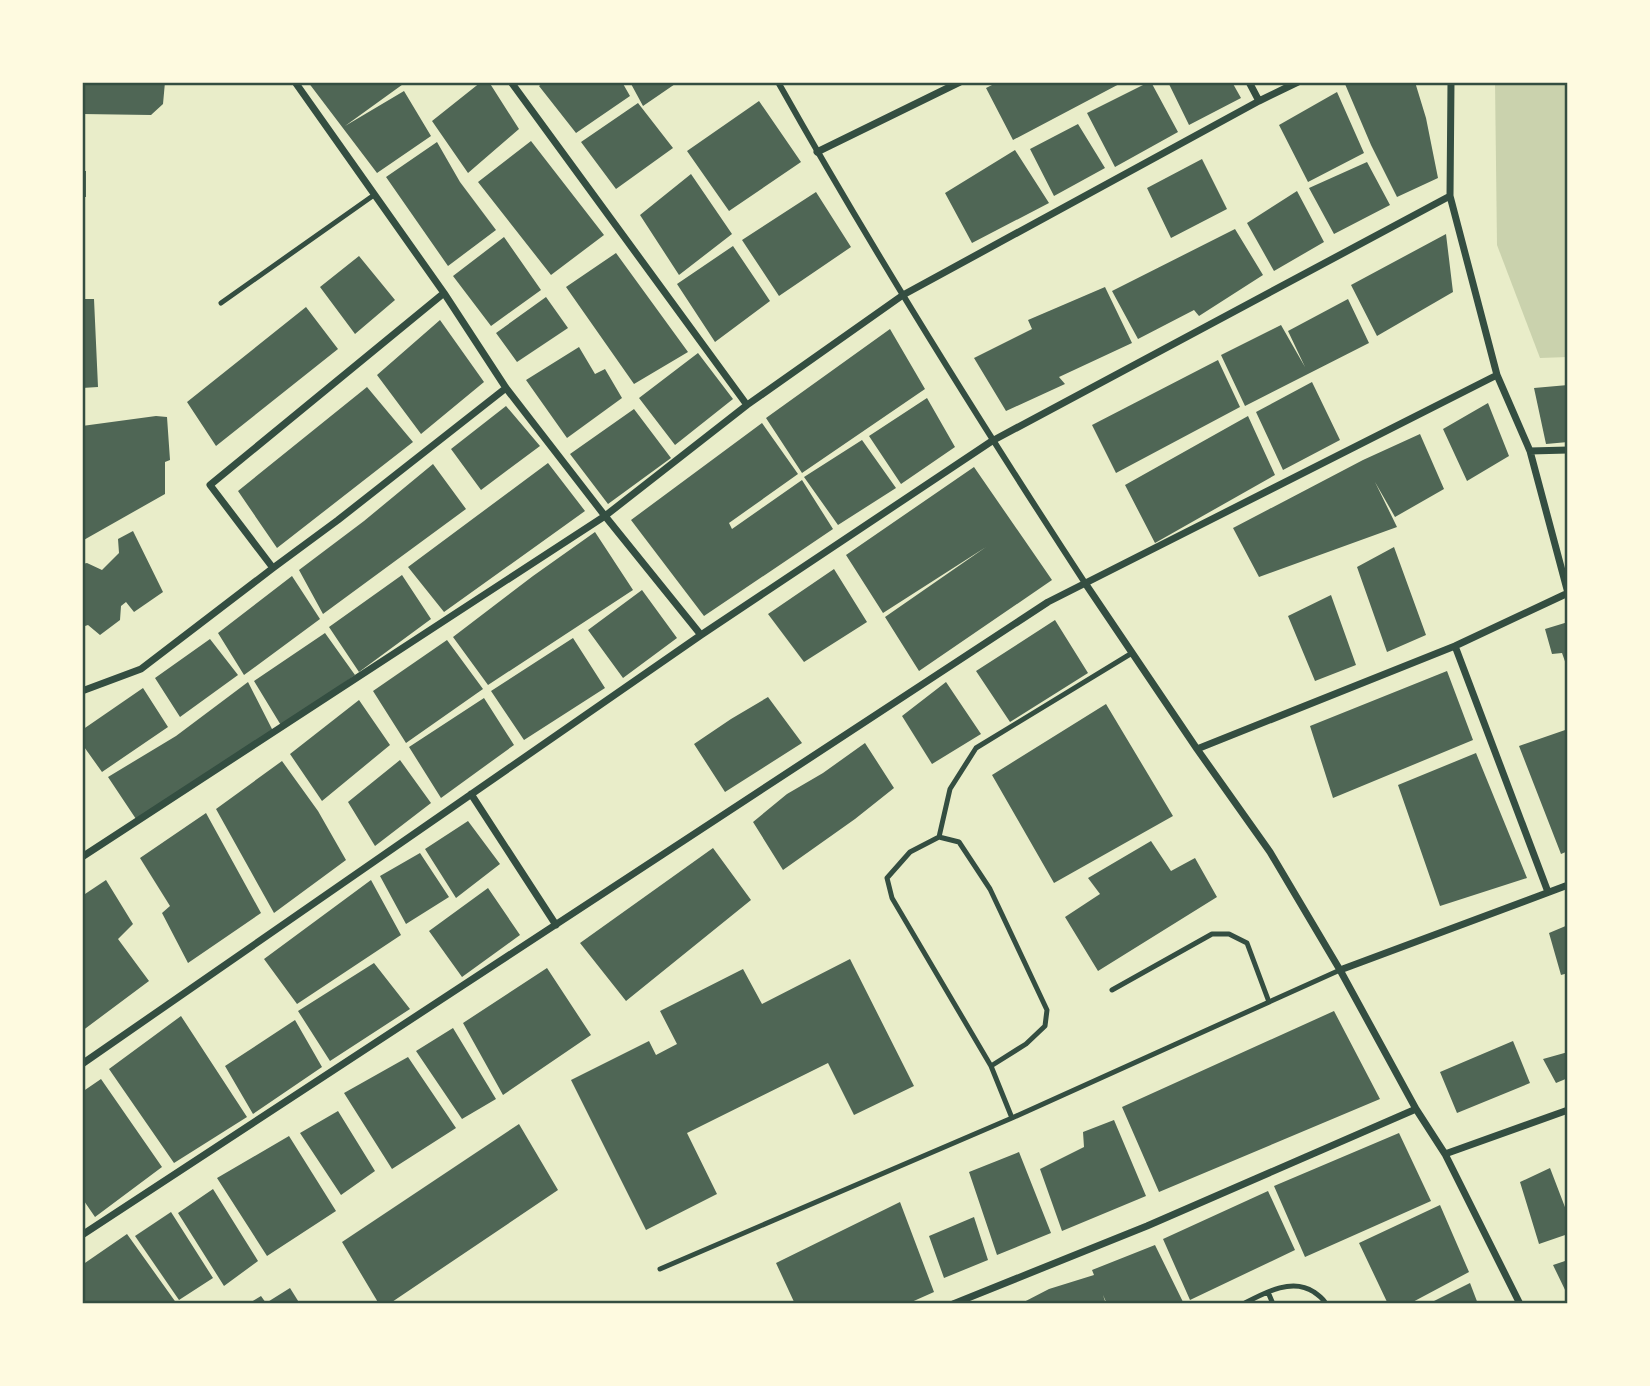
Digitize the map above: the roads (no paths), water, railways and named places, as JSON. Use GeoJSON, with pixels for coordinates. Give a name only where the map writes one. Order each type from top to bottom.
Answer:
{"type":"FeatureCollection","features":[{"type":"Feature","properties":{"kind":"street"},"geometry":{"type":"LineString","coordinates":[[295,82],[444,293],[506,388],[701,635]]}},
{"type":"Feature","properties":{"kind":"street"},"geometry":{"type":"LineString","coordinates":[[511,82],[747,405]]}},
{"type":"Feature","properties":{"kind":"street"},"geometry":{"type":"LineString","coordinates":[[778,82],[817,152],[992,441],[1132,653],[1269,852],[1340,970],[1416,1110],[1445,1154],[1520,1304]]}},
{"type":"Feature","properties":{"kind":"street"},"geometry":{"type":"LineString","coordinates":[[817,152],[960,82]]}},
{"type":"Feature","properties":{"kind":"street"},"geometry":{"type":"LineString","coordinates":[[1249,82],[1259,101]]}},
{"type":"Feature","properties":{"kind":"street"},"geometry":{"type":"LineString","coordinates":[[82,857],[605,516],[747,405],[903,295],[1298,82]]}},
{"type":"Feature","properties":{"kind":"street"},"geometry":{"type":"LineString","coordinates":[[1198,749],[1455,646],[1568,593],[1530,451],[1497,375],[1450,196],[1451,82]]}},
{"type":"Feature","properties":{"kind":"street"},"geometry":{"type":"LineString","coordinates":[[82,1064],[701,635],[992,441],[1450,196]]}},
{"type":"Feature","properties":{"kind":"street"},"geometry":{"type":"LineString","coordinates":[[273,568],[210,485],[444,293]]}},
{"type":"Feature","properties":{"kind":"street"},"geometry":{"type":"LineString","coordinates":[[82,1235],[1048,602],[1497,375]]}},
{"type":"Feature","properties":{"kind":"street"},"geometry":{"type":"LineString","coordinates":[[82,691],[141,669],[338,520],[506,388]]}},
{"type":"Feature","properties":{"kind":"street"},"geometry":{"type":"LineString","coordinates":[[1530,451],[1568,450]]}},
{"type":"Feature","properties":{"kind":"street"},"geometry":{"type":"LineString","coordinates":[[1455,646],[1548,892]]}},
{"type":"Feature","properties":{"kind":"street"},"geometry":{"type":"LineString","coordinates":[[471,794],[556,925]]}},
{"type":"Feature","properties":{"kind":"street"},"geometry":{"type":"LineString","coordinates":[[1340,970],[1568,885]]}},
{"type":"Feature","properties":{"kind":"street"},"geometry":{"type":"LineString","coordinates":[[953,1304],[1147,1226],[1416,1110]]}},
{"type":"Feature","properties":{"kind":"street"},"geometry":{"type":"LineString","coordinates":[[1445,1154],[1568,1110]]}},
{"type":"Feature","properties":{"kind":"lane"},"geometry":{"type":"LineString","coordinates":[[221,303],[374,195]]}},
{"type":"Feature","properties":{"kind":"lane"},"geometry":{"type":"LineString","coordinates":[[939,837],[950,789],[975,748],[1132,653]]}},
{"type":"Feature","properties":{"kind":"lane"},"geometry":{"type":"LineString","coordinates":[[991,1066],[1026,1044],[1045,1026],[1047,1010],[990,889],[959,842],[939,837],[910,852],[887,878],[892,898],[991,1066],[1012,1118]]}},
{"type":"Feature","properties":{"kind":"lane"},"geometry":{"type":"LineString","coordinates":[[1112,990],[1212,934],[1229,934],[1247,943],[1269,1002]]}},
{"type":"Feature","properties":{"kind":"lane"},"geometry":{"type":"LineString","coordinates":[[660,1269],[1012,1118],[1340,970]]}},
{"type":"Feature","properties":{"kind":"lane"},"geometry":{"type":"LineString","coordinates":[[1243,1304],[1287,1286],[1306,1286],[1325,1300],[1326,1304]]}},
{"type":"Feature","properties":{"kind":"lane"},"geometry":{"type":"LineString","coordinates":[[1268,1292],[1273,1304]]}}]}
